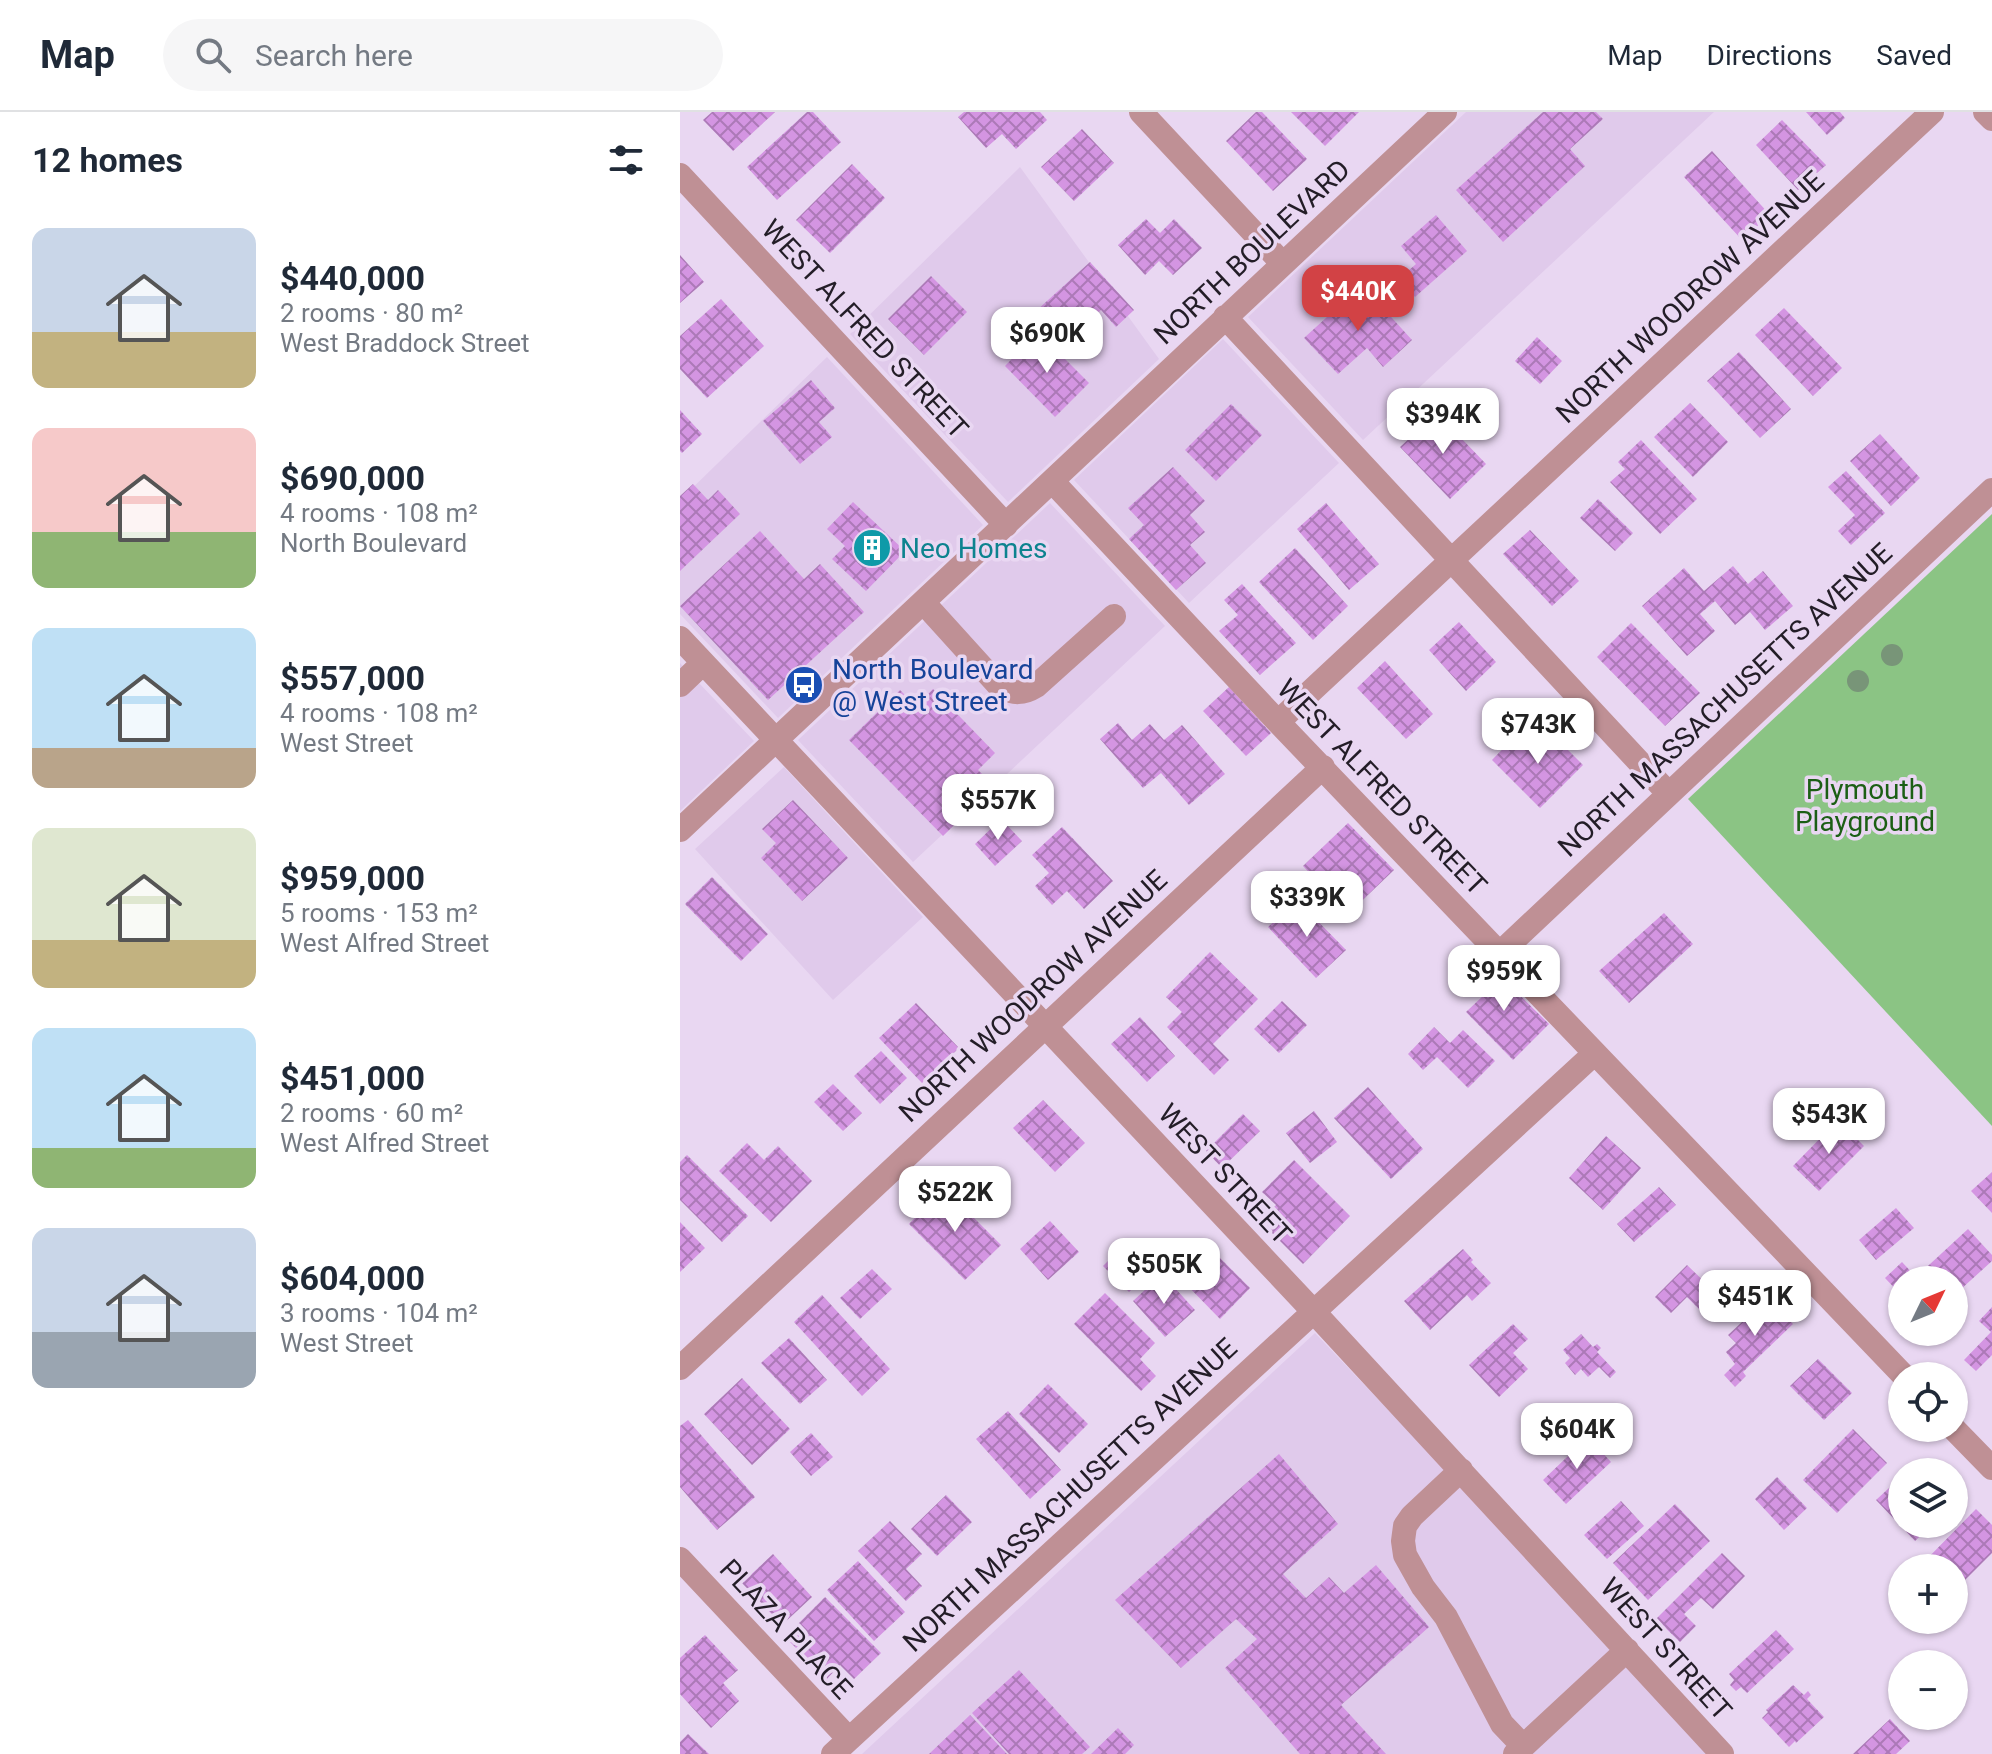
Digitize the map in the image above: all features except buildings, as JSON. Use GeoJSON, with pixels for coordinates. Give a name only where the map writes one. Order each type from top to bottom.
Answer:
{"type":"FeatureCollection","features":[{"type":"Feature","properties":{"kind":"street"},"geometry":{"type":"LineString","coordinates":[[1141,112],[1283,264]]}},
{"type":"Feature","properties":{"kind":"street","name":"NORTH BOULEVARD"},"geometry":{"type":"LineString","coordinates":[[680,830],[1445,112]]}},
{"type":"Feature","properties":{"kind":"street","name":"NORTH WOODROW AVENUE"},"geometry":{"type":"LineString","coordinates":[[1278,722],[1932,112]]}},
{"type":"Feature","properties":{"kind":"street"},"geometry":{"type":"LineString","coordinates":[[1985,112],[1992,119]]}},
{"type":"Feature","properties":{"kind":"street","name":"WEST ALFRED STREET"},"geometry":{"type":"LineString","coordinates":[[680,175],[1006,525]]}},
{"type":"Feature","properties":{"kind":"street"},"geometry":{"type":"LineString","coordinates":[[1225,317],[1668,793]]}},
{"type":"Feature","properties":{"kind":"street","name":"WEST ALFRED STREET"},"geometry":{"type":"LineString","coordinates":[[1052,481],[1278,722],[1891,1362]]}},
{"type":"Feature","properties":{"kind":"street","name":"NORTH MASSACHUSETTS AVENUE"},"geometry":{"type":"LineString","coordinates":[[1499,954],[1992,490]]}},
{"type":"Feature","properties":{"kind":"street"},"geometry":{"type":"LineString","coordinates":[[923,602],[1000,687],[1011,692],[1025,693],[1036,686],[1114,616]]}},
{"type":"Feature","properties":{"kind":"street","name":"WEST STREET"},"geometry":{"type":"LineString","coordinates":[[680,638],[1314,1312],[1722,1754]]}},
{"type":"Feature","properties":{"kind":"street"},"geometry":{"type":"LineString","coordinates":[[680,685],[703,663]]}},
{"type":"Feature","properties":{"kind":"street","name":"NORTH WOODROW AVENUE"},"geometry":{"type":"LineString","coordinates":[[680,1368],[1323,767]]}},
{"type":"Feature","properties":{"kind":"street","name":"NORTH MASSACHUSETTS AVENUE"},"geometry":{"type":"LineString","coordinates":[[841,1747],[1595,1053]]}},
{"type":"Feature","properties":{"kind":"street"},"geometry":{"type":"LineString","coordinates":[[1967,1442],[1992,1468]]}},
{"type":"Feature","properties":{"kind":"street"},"geometry":{"type":"LineString","coordinates":[[1461,1470],[1405,1526],[1405,1555],[1423,1587],[1446,1617],[1519,1750],[1627,1650]]}},
{"type":"Feature","properties":{"kind":"street","name":"PLAZA PLACE"},"geometry":{"type":"LineString","coordinates":[[680,1559],[841,1747]]}},
{"type":"Feature","properties":{"kind":"shaded area"},"geometry":{"type":"Polygon","coordinates":[[[1466,112],[1714,112],[1363,440],[1248,317],[1466,112]]]}},
{"type":"Feature","properties":{"kind":"shaded area"},"geometry":{"type":"Polygon","coordinates":[[[1020,167],[1159,359],[1008,502],[850,334],[1020,167]]]}},
{"type":"Feature","properties":{"kind":"shaded area"},"geometry":{"type":"Polygon","coordinates":[[[1223,339],[1339,463],[1189,603],[1074,480],[1223,339]]]}},
{"type":"Feature","properties":{"kind":"shaded area"},"geometry":{"type":"Polygon","coordinates":[[[827,357],[983,525],[778,718],[680,614],[680,500],[827,357]]]}},
{"type":"Feature","properties":{"kind":"shaded area"},"geometry":{"type":"Polygon","coordinates":[[[1050,503],[1165,626],[913,862],[798,740],[1050,503]]]}},
{"type":"Feature","properties":{"kind":"shaded area"},"geometry":{"type":"Polygon","coordinates":[[[680,663],[754,741],[680,811],[680,663]]]}},
{"type":"Feature","properties":{"kind":"shaded area"},"geometry":{"type":"Polygon","coordinates":[[[784,767],[923,917],[833,1000],[695,849],[784,767]]]}},
{"type":"Feature","properties":{"kind":"shaded area"},"geometry":{"type":"Polygon","coordinates":[[[1315,1333],[1716,1754],[862,1754],[1315,1333]]]}},
{"type":"Feature","properties":{"kind":"green space","name":"Plymouth Playground"},"geometry":{"type":"Polygon","coordinates":[[[1992,514],[1992,1126],[1688,799],[1992,514]]]}},
{"type":"Feature","properties":{"kind":"place","name":"Neo Homes"},"geometry":{"type":"Point","coordinates":[872,548]}},
{"type":"Feature","properties":{"kind":"place","name":"North Boulevard @ West Street"},"geometry":{"type":"Point","coordinates":[804,685]}}]}
